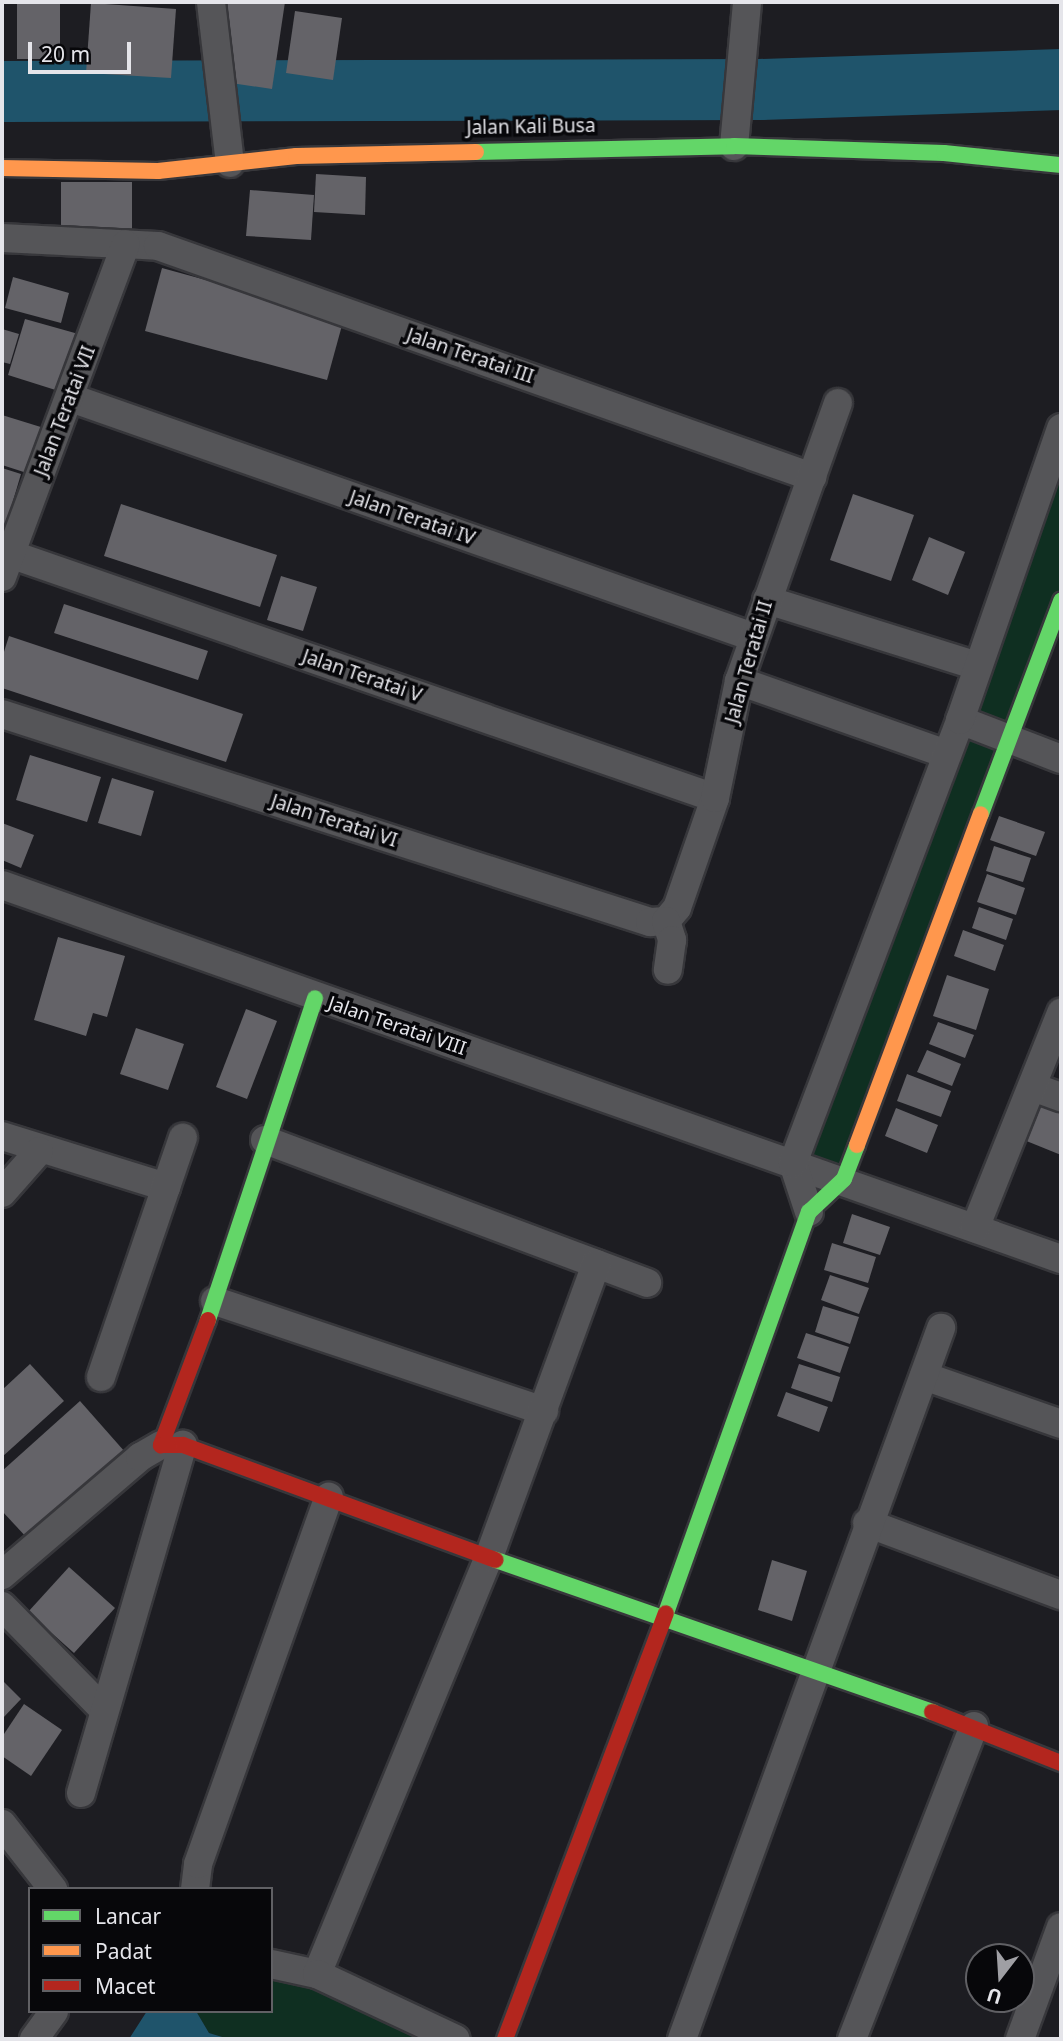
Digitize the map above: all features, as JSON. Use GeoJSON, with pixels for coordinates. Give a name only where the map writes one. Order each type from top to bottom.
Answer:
{"type":"FeatureCollection","features":[{"type":"Feature","properties":{"kind":"street"},"geometry":{"type":"LineString","coordinates":[[211,2],[230,163]]}},
{"type":"Feature","properties":{"kind":"street"},"geometry":{"type":"LineString","coordinates":[[734,146],[747,2]]}},
{"type":"Feature","properties":{"kind":"street","name":"Jalan Kali Busa"},"geometry":{"type":"LineString","coordinates":[[2,168],[158,171],[296,156],[473,149],[734,146],[944,153],[1061,165]]}},
{"type":"Feature","properties":{"kind":"street","name":"Jalan Teratai III"},"geometry":{"type":"LineString","coordinates":[[2,239],[158,246],[812,477]]}},
{"type":"Feature","properties":{"kind":"street","name":"Jalan Teratai VII"},"geometry":{"type":"LineString","coordinates":[[6,566],[71,398],[126,244]]}},
{"type":"Feature","properties":{"kind":"street","name":"Jalan Teratai IV"},"geometry":{"type":"LineString","coordinates":[[71,398],[753,638]]}},
{"type":"Feature","properties":{"kind":"street","name":"Jalan Teratai II"},"geometry":{"type":"LineString","coordinates":[[666,921],[677,908],[715,798],[739,681],[838,403]]}},
{"type":"Feature","properties":{"kind":"street"},"geometry":{"type":"LineString","coordinates":[[809,1212],[793,1163],[960,720],[1061,428]]}},
{"type":"Feature","properties":{"kind":"street","name":"Jalan Teratai V"},"geometry":{"type":"LineString","coordinates":[[6,566],[715,798]]}},
{"type":"Feature","properties":{"kind":"street"},"geometry":{"type":"LineString","coordinates":[[767,600],[977,666]]}},
{"type":"Feature","properties":{"kind":"street"},"geometry":{"type":"LineString","coordinates":[[505,2039],[663,1622],[809,1212],[844,1179],[1061,601]]}},
{"type":"Feature","properties":{"kind":"street"},"geometry":{"type":"LineString","coordinates":[[739,681],[946,754]]}},
{"type":"Feature","properties":{"kind":"street","name":"Jalan Teratai VI"},"geometry":{"type":"LineString","coordinates":[[2,714],[650,922],[666,921]]}},
{"type":"Feature","properties":{"kind":"street"},"geometry":{"type":"LineString","coordinates":[[960,720],[1061,759]]}},
{"type":"Feature","properties":{"kind":"street","name":"Jalan Teratai VIII"},"geometry":{"type":"LineString","coordinates":[[2,885],[315,998],[844,1179],[1061,1259]]}},
{"type":"Feature","properties":{"kind":"street"},"geometry":{"type":"LineString","coordinates":[[666,921],[672,940],[668,970]]}},
{"type":"Feature","properties":{"kind":"street"},"geometry":{"type":"LineString","coordinates":[[81,1793],[172,1445],[265,1140],[315,998]]}},
{"type":"Feature","properties":{"kind":"street"},"geometry":{"type":"LineString","coordinates":[[975,1228],[1061,1013]]}},
{"type":"Feature","properties":{"kind":"street"},"geometry":{"type":"LineString","coordinates":[[1033,1087],[1061,1097]]}},
{"type":"Feature","properties":{"kind":"street"},"geometry":{"type":"LineString","coordinates":[[2,1136],[38,1151],[166,1187]]}},
{"type":"Feature","properties":{"kind":"street"},"geometry":{"type":"LineString","coordinates":[[100,1377],[183,1138]]}},
{"type":"Feature","properties":{"kind":"street"},"geometry":{"type":"LineString","coordinates":[[265,1140],[647,1283]]}},
{"type":"Feature","properties":{"kind":"street"},"geometry":{"type":"LineString","coordinates":[[2,1193],[38,1151]]}},
{"type":"Feature","properties":{"kind":"street"},"geometry":{"type":"LineString","coordinates":[[317,1974],[489,1557],[596,1264]]}},
{"type":"Feature","properties":{"kind":"street"},"geometry":{"type":"LineString","coordinates":[[215,1301],[544,1411]]}},
{"type":"Feature","properties":{"kind":"street"},"geometry":{"type":"LineString","coordinates":[[682,2039],[816,1672],[867,1523],[941,1328]]}},
{"type":"Feature","properties":{"kind":"street"},"geometry":{"type":"LineString","coordinates":[[924,1376],[1061,1424]]}},
{"type":"Feature","properties":{"kind":"street"},"geometry":{"type":"LineString","coordinates":[[2,1575],[140,1457],[172,1445],[329,1497],[663,1622],[974,1726],[1061,1763]]}},
{"type":"Feature","properties":{"kind":"street"},"geometry":{"type":"LineString","coordinates":[[195,1887],[198,1864],[329,1497]]}},
{"type":"Feature","properties":{"kind":"street"},"geometry":{"type":"LineString","coordinates":[[867,1523],[1061,1595]]}},
{"type":"Feature","properties":{"kind":"street"},"geometry":{"type":"LineString","coordinates":[[2,1606],[104,1710]]}},
{"type":"Feature","properties":{"kind":"street"},"geometry":{"type":"LineString","coordinates":[[852,2039],[974,1726]]}},
{"type":"Feature","properties":{"kind":"street"},"geometry":{"type":"LineString","coordinates":[[2,1824],[51,1887]]}},
{"type":"Feature","properties":{"kind":"street"},"geometry":{"type":"LineString","coordinates":[[1020,2039],[1061,1927]]}},
{"type":"Feature","properties":{"kind":"street"},"geometry":{"type":"LineString","coordinates":[[273,1964],[317,1974],[456,2039]]}},
{"type":"Feature","properties":{"kind":"street"},"geometry":{"type":"LineString","coordinates":[[34,2039],[53,2013]]}},
{"type":"Feature","properties":{"kind":"green space"},"geometry":{"type":"Polygon","coordinates":[[[1061,428],[1061,601],[844,1179],[793,1163],[1061,428]]]}},
{"type":"Feature","properties":{"kind":"green space"},"geometry":{"type":"Polygon","coordinates":[[[273,1965],[453,2039],[229,2039],[209,2033],[197,2013],[273,2013],[273,1965]]]}},
{"type":"Feature","properties":{"kind":"water"},"geometry":{"type":"Polygon","coordinates":[[[146,2013],[197,2013],[209,2033],[229,2039],[129,2039],[146,2013]]]}},
{"type":"Feature","properties":{"kind":"building"},"geometry":{"type":"Polygon","coordinates":[[[17,2],[60,2],[60,59],[17,59],[17,2]]]}},
{"type":"Feature","properties":{"kind":"building"},"geometry":{"type":"Polygon","coordinates":[[[223,2],[285,2],[272,89],[211,80],[223,2]]]}},
{"type":"Feature","properties":{"kind":"building"},"geometry":{"type":"Polygon","coordinates":[[[91,3],[176,9],[171,78],[86,73],[91,3]]]}},
{"type":"Feature","properties":{"kind":"building"},"geometry":{"type":"Polygon","coordinates":[[[295,11],[342,18],[333,80],[286,73],[295,11]]]}},
{"type":"Feature","properties":{"kind":"building"},"geometry":{"type":"Polygon","coordinates":[[[316,174],[366,177],[365,215],[314,212],[316,174]]]}},
{"type":"Feature","properties":{"kind":"building"},"geometry":{"type":"Polygon","coordinates":[[[61,182],[132,182],[132,232],[61,232],[61,182]]]}},
{"type":"Feature","properties":{"kind":"building"},"geometry":{"type":"Polygon","coordinates":[[[250,190],[314,195],[311,240],[246,236],[250,190]]]}},
{"type":"Feature","properties":{"kind":"building"},"geometry":{"type":"Polygon","coordinates":[[[162,268],[344,318],[327,380],[145,331],[162,268]]]}},
{"type":"Feature","properties":{"kind":"building"},"geometry":{"type":"Polygon","coordinates":[[[13,277],[69,293],[61,323],[5,308],[13,277]]]}},
{"type":"Feature","properties":{"kind":"building"},"geometry":{"type":"Polygon","coordinates":[[[25,319],[82,335],[65,393],[8,375],[25,319]]]}},
{"type":"Feature","properties":{"kind":"building"},"geometry":{"type":"Polygon","coordinates":[[[2,329],[19,334],[10,364],[2,362],[2,329]]]}},
{"type":"Feature","properties":{"kind":"building"},"geometry":{"type":"Polygon","coordinates":[[[2,415],[44,428],[30,474],[2,465],[2,415]]]}},
{"type":"Feature","properties":{"kind":"building"},"geometry":{"type":"Polygon","coordinates":[[[2,468],[21,474],[2,538],[2,468]]]}},
{"type":"Feature","properties":{"kind":"building"},"geometry":{"type":"Polygon","coordinates":[[[853,494],[914,515],[891,581],[830,560],[853,494]]]}},
{"type":"Feature","properties":{"kind":"building"},"geometry":{"type":"Polygon","coordinates":[[[121,504],[277,555],[260,607],[104,556],[121,504]]]}},
{"type":"Feature","properties":{"kind":"building"},"geometry":{"type":"Polygon","coordinates":[[[929,537],[965,552],[948,595],[912,580],[929,537]]]}},
{"type":"Feature","properties":{"kind":"building"},"geometry":{"type":"Polygon","coordinates":[[[281,576],[317,587],[303,631],[267,620],[281,576]]]}},
{"type":"Feature","properties":{"kind":"building"},"geometry":{"type":"Polygon","coordinates":[[[64,604],[208,651],[198,680],[54,633],[64,604]]]}},
{"type":"Feature","properties":{"kind":"building"},"geometry":{"type":"Polygon","coordinates":[[[9,636],[243,714],[226,762],[2,688],[2,658],[9,636]]]}},
{"type":"Feature","properties":{"kind":"building"},"geometry":{"type":"Polygon","coordinates":[[[30,755],[101,777],[87,822],[16,800],[30,755]]]}},
{"type":"Feature","properties":{"kind":"building"},"geometry":{"type":"Polygon","coordinates":[[[112,778],[154,791],[141,836],[98,823],[112,778]]]}},
{"type":"Feature","properties":{"kind":"building"},"geometry":{"type":"Polygon","coordinates":[[[999,816],[1045,832],[1036,856],[990,840],[999,816]]]}},
{"type":"Feature","properties":{"kind":"building"},"geometry":{"type":"Polygon","coordinates":[[[2,823],[34,835],[21,868],[2,860],[2,823]]]}},
{"type":"Feature","properties":{"kind":"building"},"geometry":{"type":"Polygon","coordinates":[[[994,846],[1031,858],[1023,882],[986,871],[994,846]]]}},
{"type":"Feature","properties":{"kind":"building"},"geometry":{"type":"Polygon","coordinates":[[[987,874],[1025,888],[1016,915],[977,902],[987,874]]]}},
{"type":"Feature","properties":{"kind":"building"},"geometry":{"type":"Polygon","coordinates":[[[979,907],[1013,919],[1006,940],[972,928],[979,907]]]}},
{"type":"Feature","properties":{"kind":"building"},"geometry":{"type":"Polygon","coordinates":[[[963,930],[1004,945],[995,971],[954,956],[963,930]]]}},
{"type":"Feature","properties":{"kind":"building"},"geometry":{"type":"Polygon","coordinates":[[[58,937],[125,956],[107,1017],[93,1013],[86,1036],[34,1020],[58,937]]]}},
{"type":"Feature","properties":{"kind":"building"},"geometry":{"type":"Polygon","coordinates":[[[947,975],[989,989],[976,1030],[933,1016],[947,975]]]}},
{"type":"Feature","properties":{"kind":"building"},"geometry":{"type":"Polygon","coordinates":[[[246,1009],[277,1021],[247,1099],[216,1087],[246,1009]]]}},
{"type":"Feature","properties":{"kind":"building"},"geometry":{"type":"Polygon","coordinates":[[[938,1022],[974,1035],[965,1058],[929,1044],[938,1022]]]}},
{"type":"Feature","properties":{"kind":"building"},"geometry":{"type":"Polygon","coordinates":[[[136,1028],[184,1044],[168,1090],[120,1074],[136,1028]]]}},
{"type":"Feature","properties":{"kind":"building"},"geometry":{"type":"Polygon","coordinates":[[[927,1050],[961,1064],[952,1086],[917,1072],[927,1050]]]}},
{"type":"Feature","properties":{"kind":"building"},"geometry":{"type":"Polygon","coordinates":[[[907,1074],[951,1091],[941,1117],[897,1101],[907,1074]]]}},
{"type":"Feature","properties":{"kind":"building"},"geometry":{"type":"Polygon","coordinates":[[[1040,1100],[1061,1109],[1061,1155],[1024,1140],[1040,1100]]]}},
{"type":"Feature","properties":{"kind":"building"},"geometry":{"type":"Polygon","coordinates":[[[896,1108],[938,1125],[927,1153],[885,1136],[896,1108]]]}},
{"type":"Feature","properties":{"kind":"building"},"geometry":{"type":"Polygon","coordinates":[[[852,1214],[890,1227],[880,1255],[843,1243],[852,1214]]]}},
{"type":"Feature","properties":{"kind":"building"},"geometry":{"type":"Polygon","coordinates":[[[832,1243],[876,1257],[868,1283],[824,1270],[832,1243]]]}},
{"type":"Feature","properties":{"kind":"building"},"geometry":{"type":"Polygon","coordinates":[[[830,1275],[869,1288],[859,1314],[821,1300],[830,1275]]]}},
{"type":"Feature","properties":{"kind":"building"},"geometry":{"type":"Polygon","coordinates":[[[823,1306],[859,1317],[850,1344],[815,1332],[823,1306]]]}},
{"type":"Feature","properties":{"kind":"building"},"geometry":{"type":"Polygon","coordinates":[[[806,1333],[849,1347],[840,1373],[797,1358],[806,1333]]]}},
{"type":"Feature","properties":{"kind":"building"},"geometry":{"type":"Polygon","coordinates":[[[30,1364],[64,1401],[2,1457],[2,1390],[30,1364]]]}},
{"type":"Feature","properties":{"kind":"building"},"geometry":{"type":"Polygon","coordinates":[[[799,1364],[840,1377],[832,1402],[791,1388],[799,1364]]]}},
{"type":"Feature","properties":{"kind":"building"},"geometry":{"type":"Polygon","coordinates":[[[786,1392],[828,1407],[819,1432],[777,1416],[786,1392]]]}},
{"type":"Feature","properties":{"kind":"building"},"geometry":{"type":"Polygon","coordinates":[[[80,1401],[125,1452],[28,1539],[2,1511],[2,1471],[80,1401]]]}},
{"type":"Feature","properties":{"kind":"building"},"geometry":{"type":"Polygon","coordinates":[[[772,1560],[807,1571],[792,1621],[758,1610],[772,1560]]]}},
{"type":"Feature","properties":{"kind":"building"},"geometry":{"type":"Polygon","coordinates":[[[69,1567],[115,1608],[74,1653],[28,1612],[69,1567]]]}},
{"type":"Feature","properties":{"kind":"building"},"geometry":{"type":"Polygon","coordinates":[[[2,1680],[21,1699],[2,1719],[2,1680]]]}},
{"type":"Feature","properties":{"kind":"building"},"geometry":{"type":"Polygon","coordinates":[[[24,1704],[62,1730],[31,1776],[2,1756],[2,1737],[24,1704]]]}},
{"type":"Feature","properties":{"kind":"waterway"},"geometry":{"type":"LineString","coordinates":[[2,91],[759,89],[1061,79]]}},
{"type":"Feature","properties":{"kind":"traffic: fast"},"geometry":{"type":"LineString","coordinates":[[476,152],[734,146],[944,153],[1061,165]]}},
{"type":"Feature","properties":{"kind":"traffic: fast"},"geometry":{"type":"LineString","coordinates":[[981,814],[1061,601]]}},
{"type":"Feature","properties":{"kind":"traffic: fast"},"geometry":{"type":"LineString","coordinates":[[208,1320],[315,998]]}},
{"type":"Feature","properties":{"kind":"traffic: fast"},"geometry":{"type":"LineString","coordinates":[[666,1613],[809,1212],[844,1179],[857,1145]]}},
{"type":"Feature","properties":{"kind":"traffic: fast"},"geometry":{"type":"LineString","coordinates":[[496,1560],[932,1712]]}},
{"type":"Feature","properties":{"kind":"traffic: slow"},"geometry":{"type":"LineString","coordinates":[[2,168],[158,171],[296,156],[476,152]]}},
{"type":"Feature","properties":{"kind":"traffic: slow"},"geometry":{"type":"LineString","coordinates":[[857,1145],[981,814]]}},
{"type":"Feature","properties":{"kind":"traffic: jam"},"geometry":{"type":"LineString","coordinates":[[208,1320],[161,1445],[183,1445],[496,1560]]}},
{"type":"Feature","properties":{"kind":"traffic: jam"},"geometry":{"type":"LineString","coordinates":[[505,2039],[666,1613]]}},
{"type":"Feature","properties":{"kind":"traffic: jam"},"geometry":{"type":"LineString","coordinates":[[932,1712],[1061,1763]]}}]}
